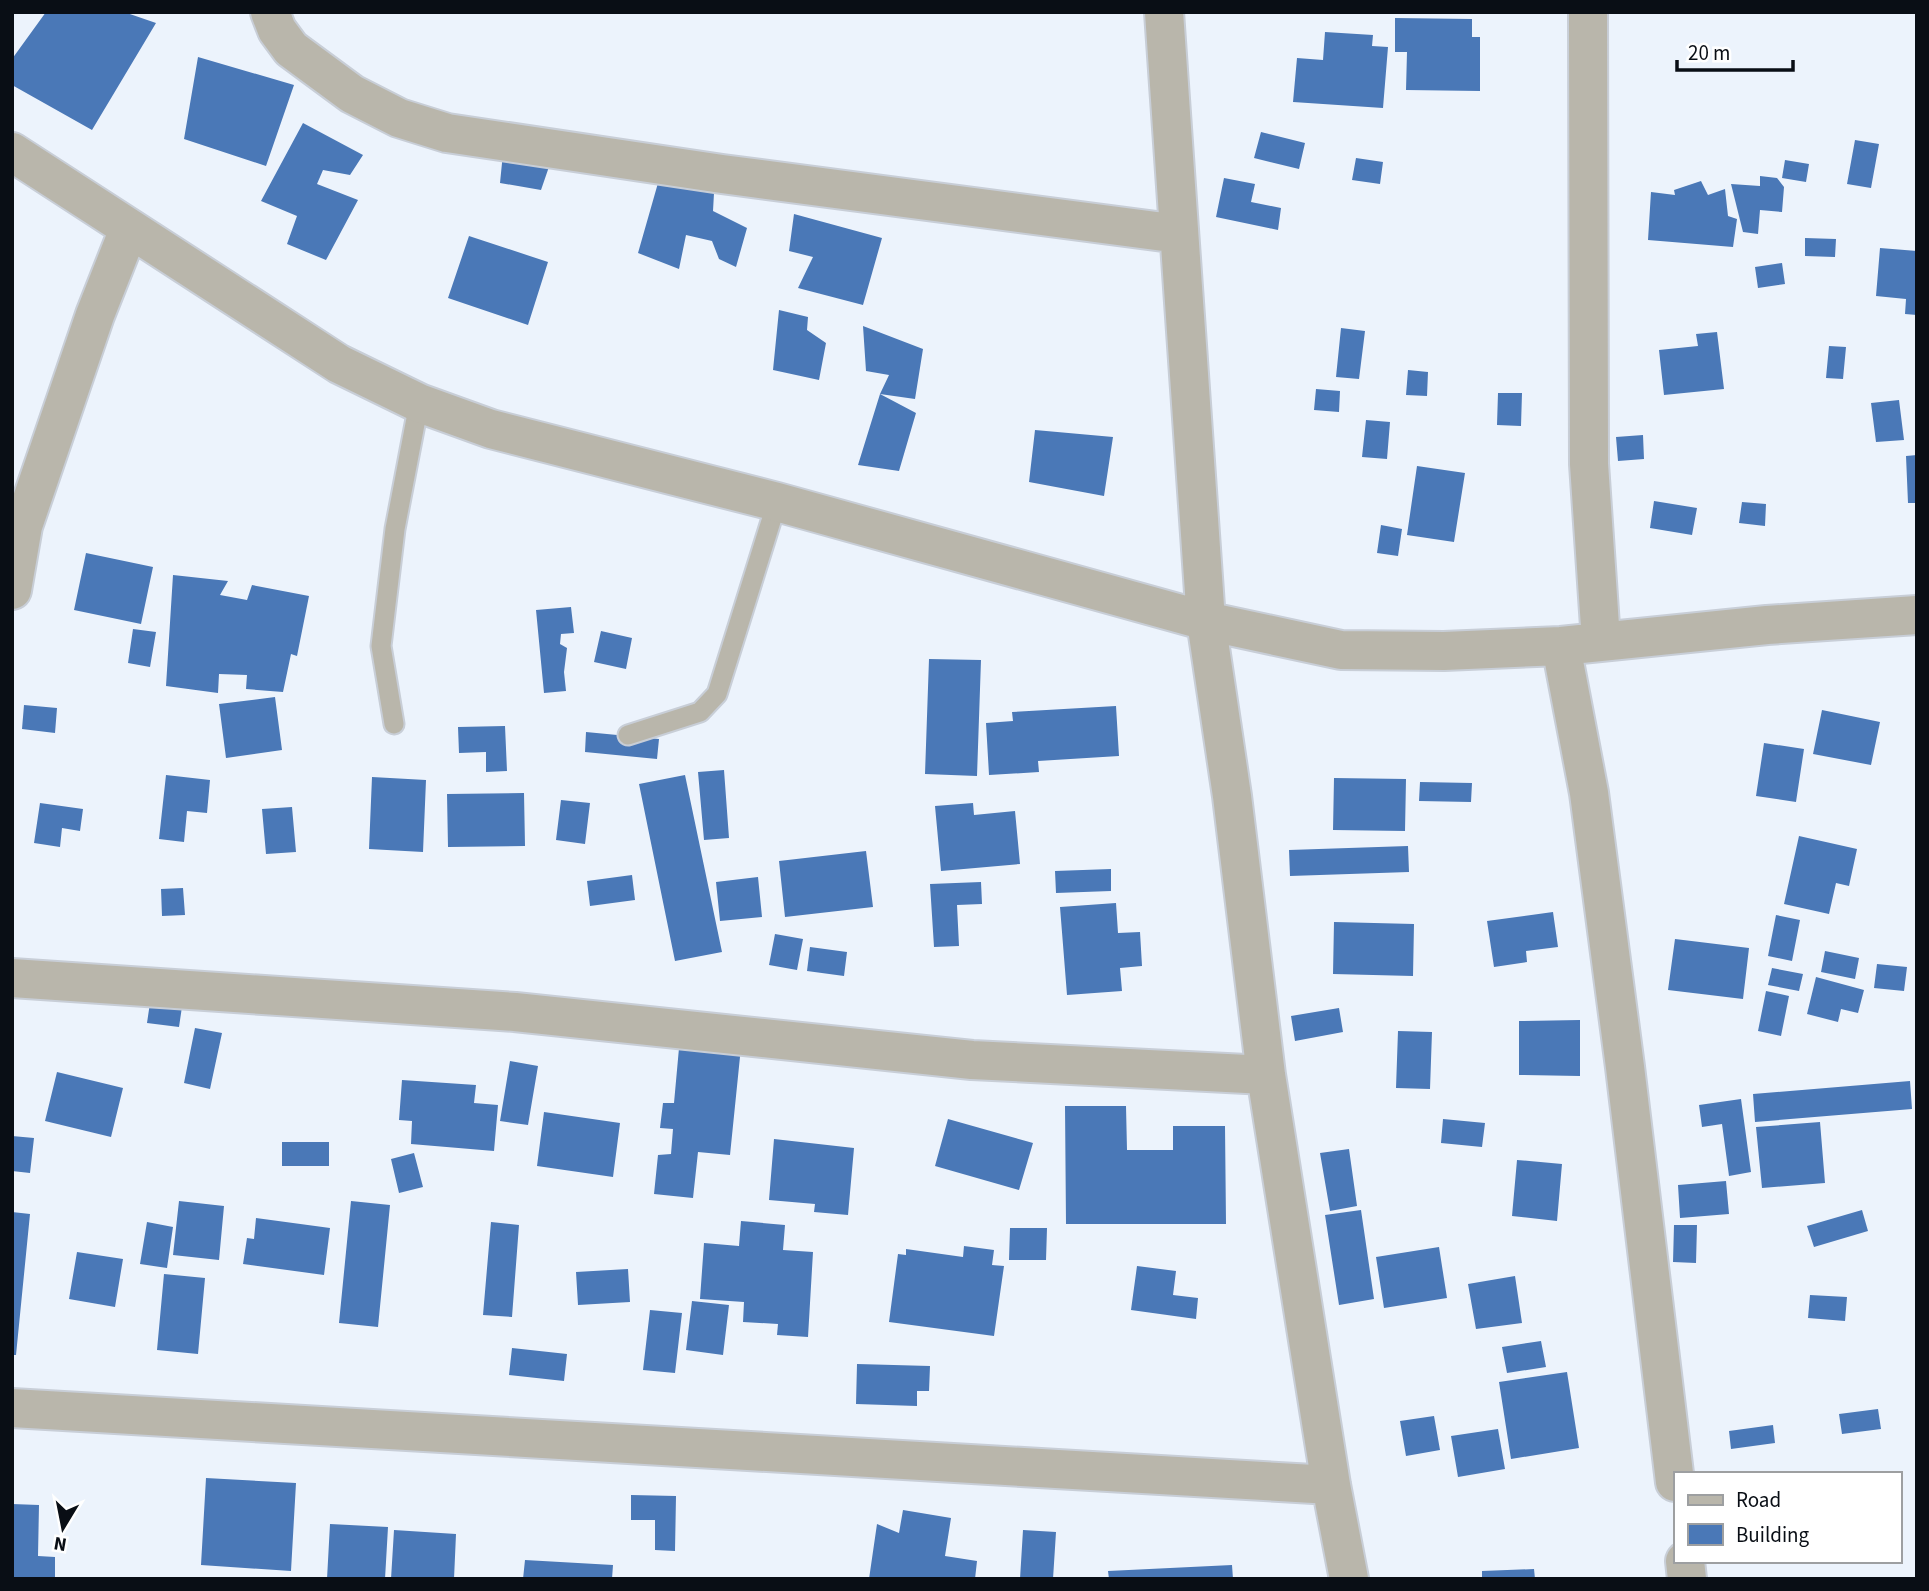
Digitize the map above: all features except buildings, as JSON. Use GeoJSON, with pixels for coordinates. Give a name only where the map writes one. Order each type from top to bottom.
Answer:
{"type":"FeatureCollection","features":[{"type":"Feature","properties":{"kind":"street"},"geometry":{"type":"LineString","coordinates":[[270,12],[276,30],[290,49],[352,94],[399,118],[447,133],[722,174],[1179,234]]}},
{"type":"Feature","properties":{"kind":"street"},"geometry":{"type":"LineString","coordinates":[[1164,12],[1206,621],[1232,796],[1266,1075],[1331,1485],[1349,1579]]}},
{"type":"Feature","properties":{"kind":"street"},"geometry":{"type":"LineString","coordinates":[[1588,12],[1589,464],[1601,641]]}},
{"type":"Feature","properties":{"kind":"street"},"geometry":{"type":"LineString","coordinates":[[12,152],[339,363],[419,403],[491,429],[777,502],[1206,621],[1341,650],[1444,651],[1561,646],[1767,625],[1917,615]]}},
{"type":"Feature","properties":{"kind":"street"},"geometry":{"type":"LineString","coordinates":[[12,590],[17,524],[129,229]]}},
{"type":"Feature","properties":{"kind":"street"},"geometry":{"type":"LineString","coordinates":[[1561,646],[1589,793],[1674,1474]]}},
{"type":"Feature","properties":{"kind":"street"},"geometry":{"type":"LineString","coordinates":[[12,978],[515,1012],[972,1060],[1266,1075]]}},
{"type":"Feature","properties":{"kind":"street"},"geometry":{"type":"LineString","coordinates":[[12,1408],[1331,1485]]}},
{"type":"Feature","properties":{"kind":"lane"},"geometry":{"type":"LineString","coordinates":[[394,724],[381,646],[395,529],[419,403]]}},
{"type":"Feature","properties":{"kind":"lane"},"geometry":{"type":"LineString","coordinates":[[628,735],[700,712],[717,694],[777,502]]}}]}
